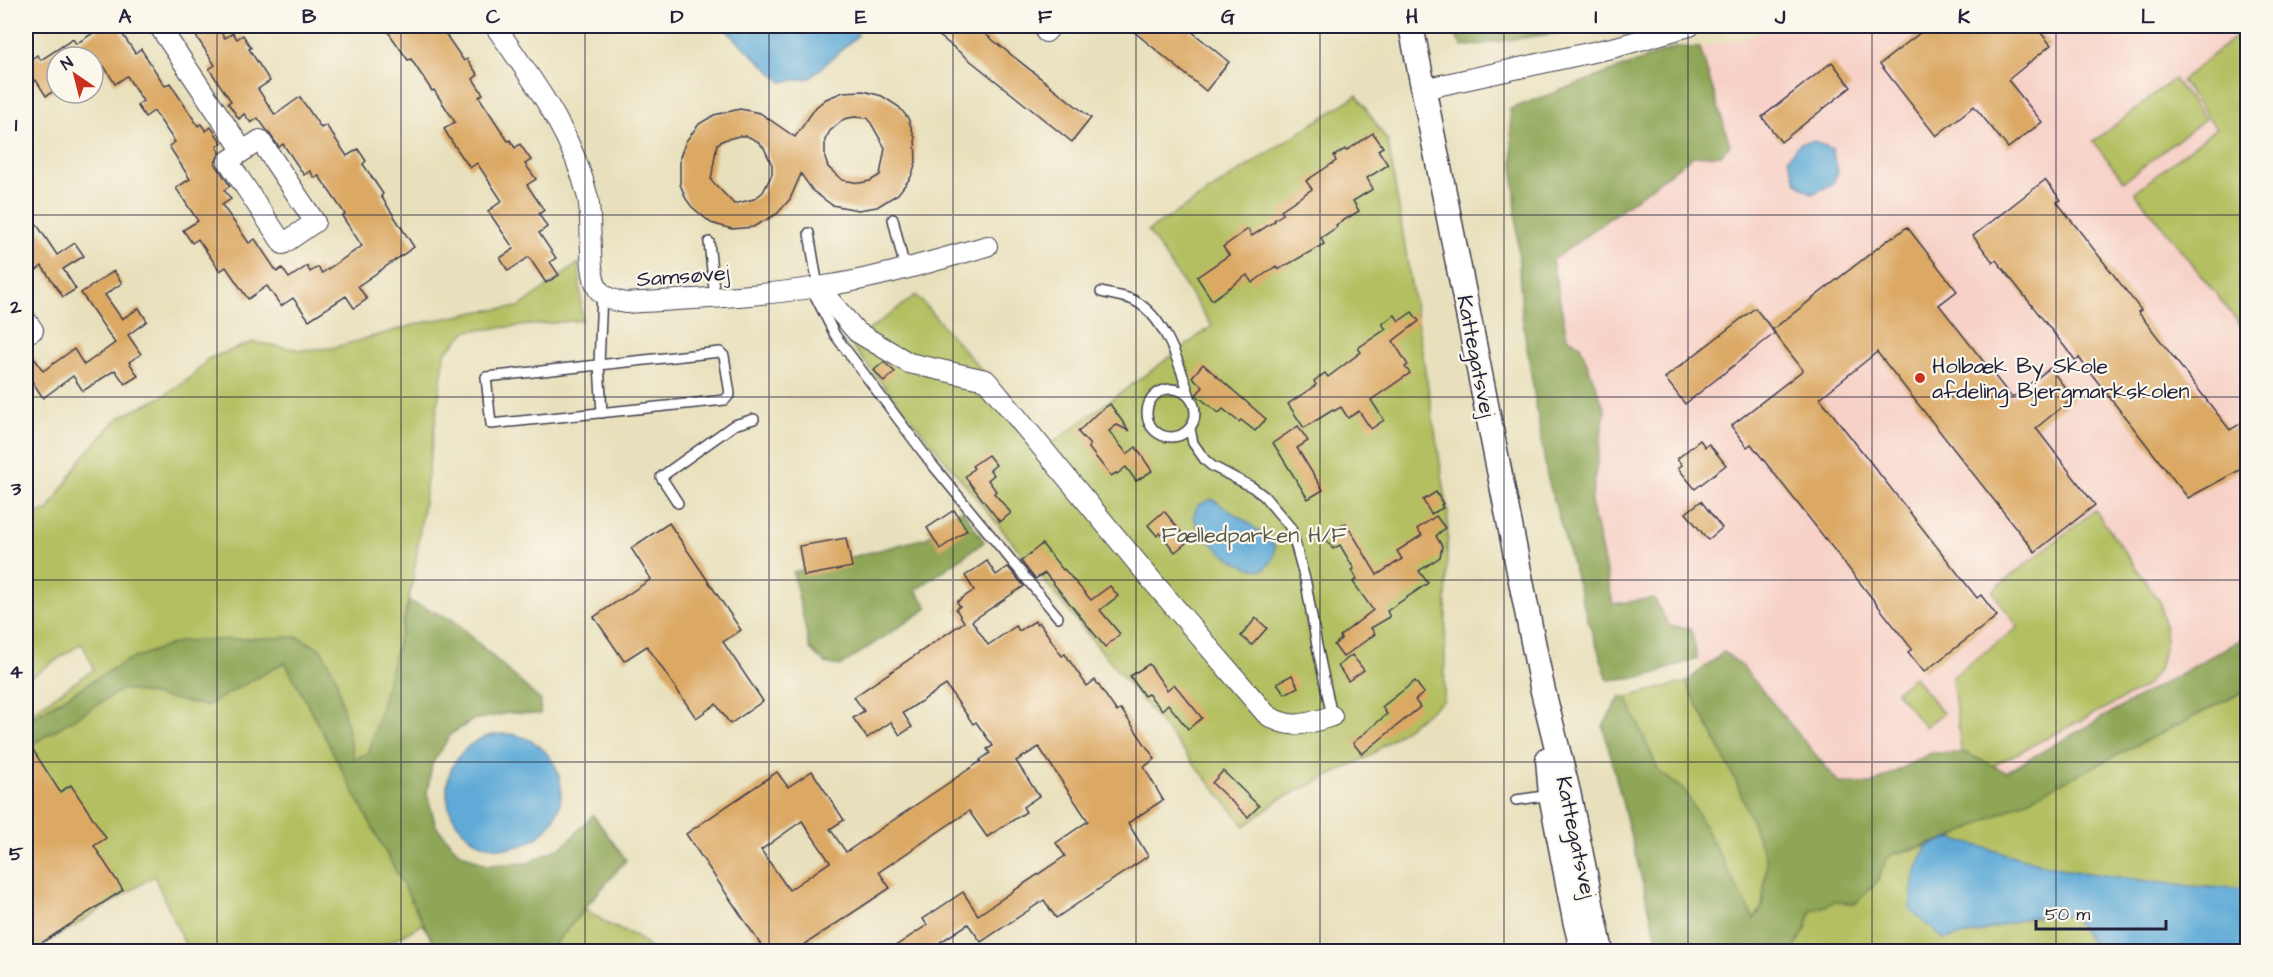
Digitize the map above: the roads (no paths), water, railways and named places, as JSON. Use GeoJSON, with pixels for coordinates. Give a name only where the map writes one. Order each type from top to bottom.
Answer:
{"type":"FeatureCollection","features":[{"type":"Feature","properties":{"kind":"street"},"geometry":{"type":"LineString","coordinates":[[159,26],[243,151]]}},
{"type":"Feature","properties":{"kind":"street"},"geometry":{"type":"LineString","coordinates":[[495,26],[556,116],[575,155],[591,215],[593,273],[597,287],[602,293]]}},
{"type":"Feature","properties":{"kind":"street","name":"Kattegatsvej"},"geometry":{"type":"LineString","coordinates":[[1411,26],[1542,687],[1559,793],[1575,920],[1583,951]]}},
{"type":"Feature","properties":{"kind":"street"},"geometry":{"type":"LineString","coordinates":[[1423,89],[1616,47],[1690,26]]}},
{"type":"Feature","properties":{"kind":"street"},"geometry":{"type":"LineString","coordinates":[[260,140],[315,222],[283,244],[228,161],[243,151],[260,140]]}},
{"type":"Feature","properties":{"kind":"street","name":"Samsøvej"},"geometry":{"type":"LineString","coordinates":[[602,293],[614,301],[626,303],[715,298],[814,288],[905,270],[987,246]]}},
{"type":"Feature","properties":{"kind":"street"},"geometry":{"type":"LineString","coordinates":[[814,288],[858,332],[909,363],[986,380],[1266,714],[1279,722],[1294,726],[1302,726],[1332,716]]}},
{"type":"Feature","properties":{"kind":"street"},"geometry":{"type":"LineString","coordinates":[[26,320],[33,330],[26,334]]}},
{"type":"Feature","properties":{"kind":"street","name":"Kattegatsvej"},"geometry":{"type":"LineString","coordinates":[[1559,793],[1601,951]]}},
{"type":"Feature","properties":{"kind":"lane"},"geometry":{"type":"LineString","coordinates":[[893,219],[905,270]]}},
{"type":"Feature","properties":{"kind":"lane"},"geometry":{"type":"LineString","coordinates":[[810,233],[814,288],[835,335],[931,463],[1058,617]]}},
{"type":"Feature","properties":{"kind":"lane"},"geometry":{"type":"LineString","coordinates":[[709,242],[715,298]]}},
{"type":"Feature","properties":{"kind":"lane"},"geometry":{"type":"LineString","coordinates":[[1101,292],[1130,299],[1149,314],[1173,348],[1195,413],[1190,429],[1195,448],[1212,466],[1264,496],[1291,528],[1306,583],[1332,716]]}},
{"type":"Feature","properties":{"kind":"lane"},"geometry":{"type":"LineString","coordinates":[[602,293],[599,365],[602,413]]}},
{"type":"Feature","properties":{"kind":"lane"},"geometry":{"type":"LineString","coordinates":[[720,352],[724,356],[730,394],[725,400],[602,413],[491,424],[486,377],[720,352]]}},
{"type":"Feature","properties":{"kind":"lane"},"geometry":{"type":"LineString","coordinates":[[1190,429],[1175,437],[1159,435],[1148,422],[1146,414],[1151,399],[1163,390],[1178,390],[1191,399]]}},
{"type":"Feature","properties":{"kind":"lane"},"geometry":{"type":"LineString","coordinates":[[678,503],[661,477],[734,425],[754,419]]}},
{"type":"Feature","properties":{"kind":"lane"},"geometry":{"type":"LineString","coordinates":[[1516,800],[1559,793]]}},
{"type":"Feature","properties":{"kind":"water"},"geometry":{"type":"Polygon","coordinates":[[[726,26],[854,26],[858,35],[810,78],[782,82],[727,31],[726,26]]]}},
{"type":"Feature","properties":{"kind":"water"},"geometry":{"type":"Polygon","coordinates":[[[1814,141],[1832,149],[1838,171],[1833,184],[1812,194],[1797,183],[1788,158],[1800,143],[1814,141]]]}},
{"type":"Feature","properties":{"kind":"water"},"geometry":{"type":"Polygon","coordinates":[[[1212,499],[1250,524],[1275,546],[1273,559],[1264,570],[1254,569],[1233,560],[1213,544],[1198,526],[1193,517],[1198,505],[1212,499]]]}},
{"type":"Feature","properties":{"kind":"water"},"geometry":{"type":"Polygon","coordinates":[[[504,734],[526,738],[545,750],[557,769],[561,791],[557,813],[545,832],[526,844],[504,848],[482,844],[463,832],[451,813],[447,791],[451,769],[463,750],[482,738],[504,734]]]}},
{"type":"Feature","properties":{"kind":"water"},"geometry":{"type":"Polygon","coordinates":[[[1951,838],[2073,871],[2192,887],[2247,890],[2247,951],[2098,951],[2071,915],[2029,917],[1976,933],[1944,939],[1910,909],[1914,875],[1927,846],[1951,838]]]}},
{"type":"Feature","properties":{"kind":"place","name":"Holbæk By Skole afdeling Bjergmarkskolen"},"geometry":{"type":"Point","coordinates":[1920,378]}},
{"type":"Feature","properties":{"kind":"park label","name":"Fælledparken H/F"},"geometry":{"type":"Point","coordinates":[1254,534]}}]}
